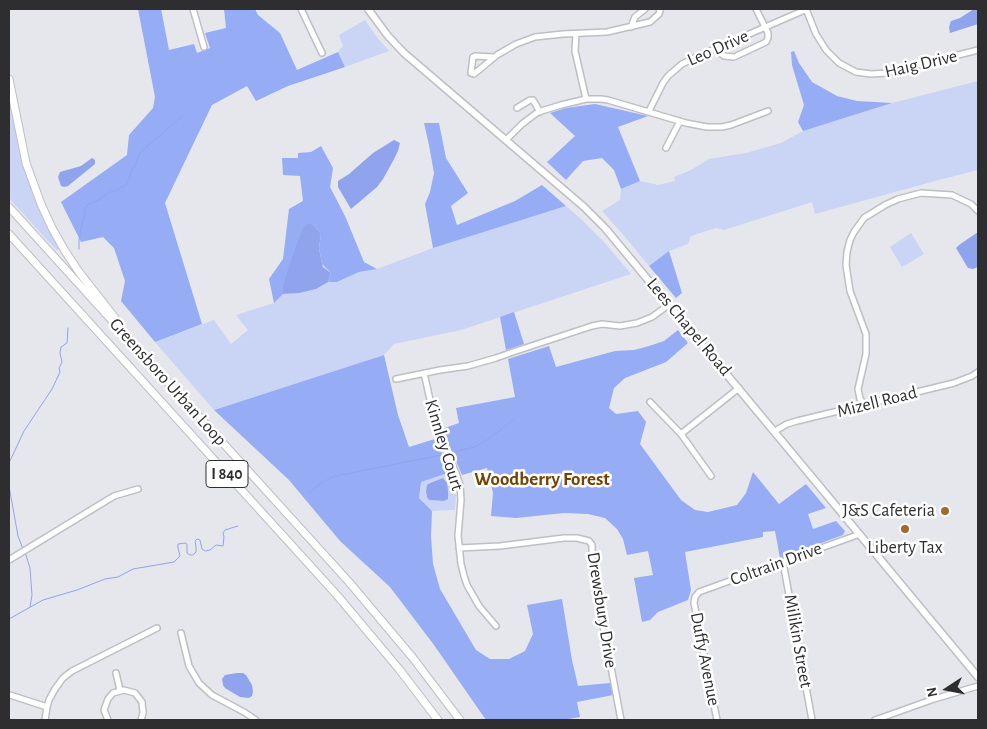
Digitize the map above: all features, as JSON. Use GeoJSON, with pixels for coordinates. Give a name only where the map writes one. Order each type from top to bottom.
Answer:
{"type":"FeatureCollection","features":[{"type":"Feature","properties":{"kind":"highway"},"geometry":{"type":"LineString","coordinates":[[9,79],[28,170],[52,228],[79,272],[149,362]]}},
{"type":"Feature","properties":{"kind":"highway","name":"Greensboro Urban Loop"},"geometry":{"type":"LineString","coordinates":[[9,207],[371,607],[418,664],[460,720]]}},
{"type":"Feature","properties":{"kind":"highway","name":"Greensboro Urban Loop"},"geometry":{"type":"LineString","coordinates":[[9,234],[336,594],[399,669],[438,720]]}},
{"type":"Feature","properties":{"kind":"main road","name":"Lees Chapel Road"},"geometry":{"type":"LineString","coordinates":[[368,9],[388,36],[404,53],[595,216],[606,228],[978,676]]}},
{"type":"Feature","properties":{"kind":"street"},"geometry":{"type":"LineString","coordinates":[[192,9],[204,47]]}},
{"type":"Feature","properties":{"kind":"street"},"geometry":{"type":"LineString","coordinates":[[301,9],[322,53]]}},
{"type":"Feature","properties":{"kind":"street"},"geometry":{"type":"LineString","coordinates":[[631,27],[636,17],[645,9]]}},
{"type":"Feature","properties":{"kind":"street"},"geometry":{"type":"LineString","coordinates":[[494,57],[474,56],[471,73],[474,74],[494,57],[516,44],[535,37],[607,32],[631,27],[650,22],[659,14],[659,9]]}},
{"type":"Feature","properties":{"kind":"street"},"geometry":{"type":"LineString","coordinates":[[715,49],[724,56],[734,57],[766,42],[768,32],[756,9]]}},
{"type":"Feature","properties":{"kind":"street","name":"Leo Drive"},"geometry":{"type":"LineString","coordinates":[[649,111],[658,90],[671,73],[688,60],[807,9]]}},
{"type":"Feature","properties":{"kind":"street","name":"Haig Drive"},"geometry":{"type":"LineString","coordinates":[[807,9],[816,34],[826,50],[839,63],[856,72],[871,74],[887,73],[978,50]]}},
{"type":"Feature","properties":{"kind":"street"},"geometry":{"type":"LineString","coordinates":[[576,34],[576,51],[586,99]]}},
{"type":"Feature","properties":{"kind":"street"},"geometry":{"type":"LineString","coordinates":[[506,140],[522,124],[540,112],[586,99],[608,100],[707,127],[731,125],[768,111]]}},
{"type":"Feature","properties":{"kind":"street"},"geometry":{"type":"LineString","coordinates":[[517,108],[533,100],[540,112]]}},
{"type":"Feature","properties":{"kind":"street"},"geometry":{"type":"LineString","coordinates":[[666,148],[680,121]]}},
{"type":"Feature","properties":{"kind":"street"},"geometry":{"type":"LineString","coordinates":[[865,405],[860,399],[858,389],[866,354],[866,334],[850,292],[846,265],[847,252],[854,232],[864,218],[885,205],[898,199],[921,193],[952,195],[971,204],[978,210]]}},
{"type":"Feature","properties":{"kind":"street"},"geometry":{"type":"LineString","coordinates":[[396,379],[468,366],[592,326],[602,324],[620,326],[636,323],[652,317],[670,304]]}},
{"type":"Feature","properties":{"kind":"street","name":"Mizell Road"},"geometry":{"type":"LineString","coordinates":[[775,431],[797,421],[954,383],[978,372]]}},
{"type":"Feature","properties":{"kind":"street","name":"Kinnley Court"},"geometry":{"type":"LineString","coordinates":[[424,373],[437,431],[460,485],[461,500],[458,536],[461,564],[468,585],[479,606],[496,626]]}},
{"type":"Feature","properties":{"kind":"street"},"geometry":{"type":"LineString","coordinates":[[680,434],[739,388]]}},
{"type":"Feature","properties":{"kind":"street"},"geometry":{"type":"LineString","coordinates":[[650,402],[680,434],[711,476]]}},
{"type":"Feature","properties":{"kind":"street"},"geometry":{"type":"LineString","coordinates":[[9,560],[114,496],[138,490]]}},
{"type":"Feature","properties":{"kind":"street","name":"Coltrain Drive"},"geometry":{"type":"LineString","coordinates":[[695,597],[699,592],[860,534]]}},
{"type":"Feature","properties":{"kind":"street","name":"Drewsbury Drive"},"geometry":{"type":"LineString","coordinates":[[459,548],[500,546],[564,538],[577,538],[589,541],[592,546],[594,577],[621,720]]}},
{"type":"Feature","properties":{"kind":"street","name":"Milikin Street"},"geometry":{"type":"LineString","coordinates":[[784,562],[812,720]]}},
{"type":"Feature","properties":{"kind":"street","name":"Duffy Avenue"},"geometry":{"type":"LineString","coordinates":[[695,597],[694,603],[717,720]]}},
{"type":"Feature","properties":{"kind":"street"},"geometry":{"type":"LineString","coordinates":[[45,720],[47,707],[55,689],[63,678],[72,671],[158,628]]}},
{"type":"Feature","properties":{"kind":"street"},"geometry":{"type":"LineString","coordinates":[[181,633],[189,666],[199,683],[212,695],[256,720]]}},
{"type":"Feature","properties":{"kind":"street"},"geometry":{"type":"LineString","coordinates":[[116,673],[120,690]]}},
{"type":"Feature","properties":{"kind":"street"},"geometry":{"type":"LineString","coordinates":[[875,720],[978,686]]}},
{"type":"Feature","properties":{"kind":"street"},"geometry":{"type":"LineString","coordinates":[[108,720],[105,714],[106,702],[113,693],[120,690],[131,691],[140,698],[144,709],[140,720]]}},
{"type":"Feature","properties":{"kind":"street"},"geometry":{"type":"LineString","coordinates":[[10,695],[47,707]]}},
{"type":"Feature","properties":{"kind":"shaded area"},"geometry":{"type":"Polygon","coordinates":[[[138,9],[161,9],[169,50],[194,44],[197,53],[210,48],[205,33],[226,28],[224,9],[255,9],[258,15],[280,33],[297,70],[338,52],[345,67],[288,86],[256,101],[247,86],[212,105],[165,203],[202,324],[155,342],[121,301],[125,281],[114,248],[103,237],[81,242],[61,202],[127,155],[129,135],[153,108],[155,97],[138,9]]]}},
{"type":"Feature","properties":{"kind":"shaded area"},"geometry":{"type":"Polygon","coordinates":[[[974,9],[978,9],[978,24],[950,33],[951,21],[960,18],[974,9]]]}},
{"type":"Feature","properties":{"kind":"shaded area"},"geometry":{"type":"Polygon","coordinates":[[[365,20],[389,51],[345,67],[338,52],[343,46],[339,35],[365,20]]]}},
{"type":"Feature","properties":{"kind":"shaded area"},"geometry":{"type":"Polygon","coordinates":[[[794,51],[799,63],[812,82],[837,96],[857,101],[892,103],[803,131],[798,122],[804,105],[792,65],[791,52],[794,51]]]}},
{"type":"Feature","properties":{"kind":"shaded area"},"geometry":{"type":"Polygon","coordinates":[[[978,81],[978,170],[815,214],[812,202],[724,230],[716,228],[691,236],[688,244],[669,251],[649,266],[602,211],[620,200],[621,189],[640,181],[658,185],[675,181],[674,177],[691,170],[709,159],[746,153],[781,143],[803,131],[892,103],[978,81]]]}},
{"type":"Feature","properties":{"kind":"shaded area"},"geometry":{"type":"Polygon","coordinates":[[[9,99],[25,172],[47,227],[60,248],[57,250],[9,198],[9,99]]]}},
{"type":"Feature","properties":{"kind":"shaded area"},"geometry":{"type":"Polygon","coordinates":[[[595,104],[648,116],[618,127],[640,181],[621,189],[614,170],[602,158],[583,161],[566,180],[547,162],[575,136],[550,113],[566,108],[595,104]]]}},
{"type":"Feature","properties":{"kind":"shaded area"},"geometry":{"type":"Polygon","coordinates":[[[424,123],[439,123],[446,158],[468,193],[451,206],[457,225],[515,201],[542,185],[566,206],[433,248],[425,204],[434,173],[424,123]]]}},
{"type":"Feature","properties":{"kind":"shaded area"},"geometry":{"type":"Polygon","coordinates":[[[394,140],[400,143],[398,151],[383,179],[377,187],[351,209],[338,187],[338,181],[373,153],[394,140]]]}},
{"type":"Feature","properties":{"kind":"shaded area"},"geometry":{"type":"Polygon","coordinates":[[[321,146],[333,168],[330,187],[345,216],[364,262],[377,269],[359,272],[337,282],[328,282],[331,273],[322,264],[319,248],[321,234],[310,223],[283,284],[283,294],[274,303],[269,279],[283,259],[289,209],[303,201],[300,176],[283,175],[282,158],[298,158],[298,153],[311,152],[321,146]]]}},
{"type":"Feature","properties":{"kind":"shaded area"},"geometry":{"type":"Polygon","coordinates":[[[92,158],[95,160],[95,164],[68,186],[61,186],[58,177],[60,172],[81,166],[92,158]]]}},
{"type":"Feature","properties":{"kind":"shaded area"},"geometry":{"type":"Polygon","coordinates":[[[566,206],[605,243],[631,274],[461,330],[394,344],[384,355],[214,410],[155,342],[214,320],[231,344],[248,330],[236,315],[274,303],[283,294],[316,289],[328,282],[337,282],[359,272],[377,269],[433,248],[566,206]]]}},
{"type":"Feature","properties":{"kind":"shaded area"},"geometry":{"type":"Polygon","coordinates":[[[311,223],[321,234],[319,248],[322,264],[331,273],[328,282],[316,289],[283,294],[283,284],[299,238],[305,225],[311,223]]]}},
{"type":"Feature","properties":{"kind":"shaded area"},"geometry":{"type":"Polygon","coordinates":[[[978,232],[978,267],[968,268],[956,248],[978,232]]]}},
{"type":"Feature","properties":{"kind":"shaded area"},"geometry":{"type":"Polygon","coordinates":[[[911,233],[924,254],[902,267],[890,247],[911,233]]]}},
{"type":"Feature","properties":{"kind":"shaded area"},"geometry":{"type":"Polygon","coordinates":[[[669,251],[682,293],[676,298],[649,266],[669,251]]]}},
{"type":"Feature","properties":{"kind":"shaded area"},"geometry":{"type":"Polygon","coordinates":[[[514,312],[524,344],[506,350],[500,317],[514,312]]]}},
{"type":"Feature","properties":{"kind":"shaded area"},"geometry":{"type":"Polygon","coordinates":[[[678,330],[688,343],[666,362],[625,378],[614,388],[609,408],[616,414],[638,411],[646,422],[640,444],[681,500],[695,510],[708,512],[737,505],[746,493],[753,472],[779,504],[806,484],[826,508],[808,514],[813,529],[836,521],[845,531],[843,535],[780,558],[775,531],[763,532],[763,537],[685,552],[691,590],[688,600],[658,612],[650,620],[642,622],[634,578],[653,575],[648,551],[627,555],[623,539],[617,529],[605,518],[588,514],[564,513],[516,518],[491,516],[493,493],[487,468],[462,475],[442,429],[459,423],[456,408],[515,397],[508,359],[549,346],[556,367],[615,351],[634,350],[649,346],[664,341],[678,330]]]}},
{"type":"Feature","properties":{"kind":"shaded area"},"geometry":{"type":"Polygon","coordinates":[[[384,355],[398,415],[409,447],[435,439],[451,472],[421,482],[419,498],[432,511],[433,564],[440,589],[476,650],[490,659],[509,659],[525,651],[533,634],[527,605],[562,599],[578,686],[610,683],[613,695],[577,702],[580,717],[563,720],[486,720],[434,645],[390,587],[340,541],[289,480],[214,410],[384,355]]]}},
{"type":"Feature","properties":{"kind":"shaded area"},"geometry":{"type":"Polygon","coordinates":[[[451,472],[456,494],[455,510],[432,511],[419,498],[421,482],[451,472]],[[443,478],[427,485],[426,490],[429,500],[444,501],[448,496],[447,483],[443,478]]]}},
{"type":"Feature","properties":{"kind":"shaded area"},"geometry":{"type":"Polygon","coordinates":[[[443,478],[447,483],[448,499],[444,501],[429,500],[426,491],[427,485],[443,478]]]}},
{"type":"Feature","properties":{"kind":"shaded area"},"geometry":{"type":"Polygon","coordinates":[[[237,673],[246,675],[252,685],[253,692],[249,698],[240,697],[223,685],[222,679],[225,675],[237,673]]]}},
{"type":"Feature","properties":{"kind":"waterway"},"geometry":{"type":"LineString","coordinates":[[79,249],[82,223],[85,208],[88,204],[126,185],[140,153],[182,116]]}},
{"type":"Feature","properties":{"kind":"waterway"},"geometry":{"type":"LineString","coordinates":[[9,463],[24,431],[52,389],[60,372],[59,368],[62,362],[61,347],[67,343],[68,328]]}},
{"type":"Feature","properties":{"kind":"waterway"},"geometry":{"type":"LineString","coordinates":[[455,452],[474,447],[487,440],[513,420]]}},
{"type":"Feature","properties":{"kind":"waterway"},"geometry":{"type":"LineString","coordinates":[[309,493],[330,478],[441,455]]}},
{"type":"Feature","properties":{"kind":"waterway"},"geometry":{"type":"LineString","coordinates":[[9,486],[18,536],[23,549]]}},
{"type":"Feature","properties":{"kind":"waterway"},"geometry":{"type":"LineString","coordinates":[[9,619],[43,600],[105,579],[118,577],[133,569],[174,562],[180,556],[178,544],[186,543],[187,553],[190,555],[196,552],[195,541],[197,539],[200,540],[202,549],[205,551],[210,550],[216,545],[223,546],[223,533],[225,530],[238,526]]}},
{"type":"Feature","properties":{"kind":"waterway"},"geometry":{"type":"LineString","coordinates":[[25,552],[30,568],[32,595],[30,607]]}},
{"type":"Feature","properties":{"kind":"place","name":"J&S Cafeteria"},"geometry":{"type":"Point","coordinates":[945,511]}},
{"type":"Feature","properties":{"kind":"place","name":"Liberty Tax"},"geometry":{"type":"Point","coordinates":[905,529]}},
{"type":"Feature","properties":{"kind":"district","name":"Woodberry Forest"},"geometry":{"type":"Point","coordinates":[542,479]}}]}
